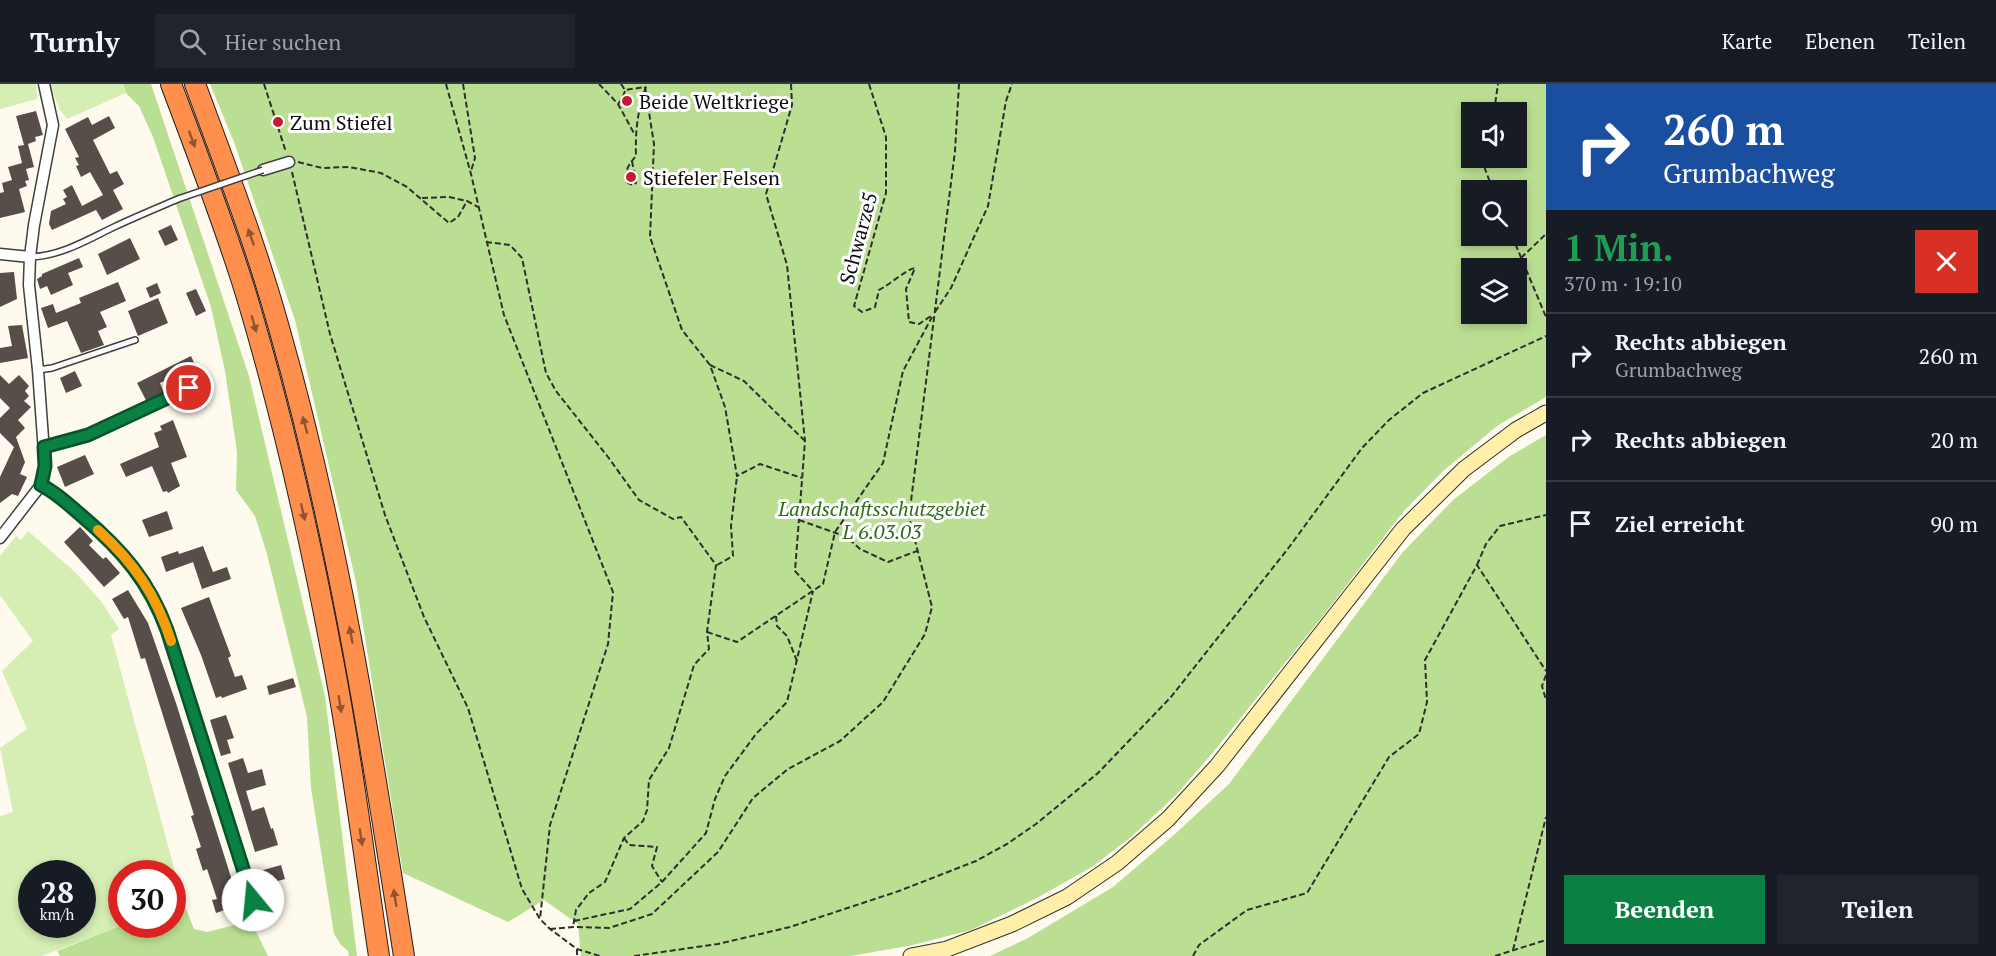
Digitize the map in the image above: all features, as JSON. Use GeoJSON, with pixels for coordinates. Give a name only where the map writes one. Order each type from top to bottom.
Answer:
{"type":"FeatureCollection","features":[{"type":"Feature","properties":{"kind":"highway"},"geometry":{"type":"LineString","coordinates":[[171,84],[246,294],[291,463],[334,662],[379,956]]}},
{"type":"Feature","properties":{"kind":"highway"},"geometry":{"type":"LineString","coordinates":[[195,84],[254,244],[280,329],[308,436],[333,541],[356,660],[404,956]]}},
{"type":"Feature","properties":{"kind":"main road"},"geometry":{"type":"LineString","coordinates":[[911,956],[947,949],[1002,929],[1067,897],[1117,862],[1160,826],[1217,766],[1404,529],[1464,469],[1516,430],[1546,413]]}},
{"type":"Feature","properties":{"kind":"street"},"geometry":{"type":"LineString","coordinates":[[0,538],[41,485],[45,466],[29,285],[30,257],[53,125],[44,84]]}},
{"type":"Feature","properties":{"kind":"street"},"geometry":{"type":"LineString","coordinates":[[263,170],[289,162]]}},
{"type":"Feature","properties":{"kind":"street"},"geometry":{"type":"LineString","coordinates":[[0,254],[30,257]]}},
{"type":"Feature","properties":{"kind":"street"},"geometry":{"type":"LineString","coordinates":[[41,485],[65,501],[122,552],[155,600],[167,630],[253,900],[257,906],[272,915]]}},
{"type":"Feature","properties":{"kind":"lane"},"geometry":{"type":"LineString","coordinates":[[30,257],[64,251],[143,213],[263,170]]}},
{"type":"Feature","properties":{"kind":"lane"},"geometry":{"type":"LineString","coordinates":[[38,370],[52,368],[135,340]]}},
{"type":"Feature","properties":{"kind":"lane"},"geometry":{"type":"LineString","coordinates":[[44,447],[88,435],[189,388]]}},
{"type":"Feature","properties":{"kind":"path"},"geometry":{"type":"LineString","coordinates":[[264,84],[289,162],[330,333],[385,515],[424,617],[468,708],[522,889],[540,919],[550,929],[577,949],[600,956]]}},
{"type":"Feature","properties":{"kind":"path"},"geometry":{"type":"LineString","coordinates":[[446,84],[471,174],[504,315],[613,592],[608,644],[549,825],[540,919]]}},
{"type":"Feature","properties":{"kind":"path"},"geometry":{"type":"LineString","coordinates":[[463,84],[475,158],[471,174]]}},
{"type":"Feature","properties":{"kind":"path"},"geometry":{"type":"LineString","coordinates":[[599,84],[618,104],[635,135]]}},
{"type":"Feature","properties":{"kind":"path"},"geometry":{"type":"LineString","coordinates":[[621,84],[625,90]]}},
{"type":"Feature","properties":{"kind":"path"},"geometry":{"type":"LineString","coordinates":[[791,84],[792,105],[766,194],[787,265],[805,441],[795,571],[813,591]]}},
{"type":"Feature","properties":{"kind":"path","name":"Schwarze5"},"geometry":{"type":"LineString","coordinates":[[868,84],[886,137],[886,193],[854,306],[862,312],[875,308],[879,290],[897,280],[911,268],[915,268],[906,289],[909,322],[919,324],[934,314]]}},
{"type":"Feature","properties":{"kind":"path"},"geometry":{"type":"LineString","coordinates":[[550,929],[609,928],[652,914],[718,852],[753,798],[788,769],[840,741],[883,702],[925,634],[932,607],[909,517],[955,151],[959,84]]}},
{"type":"Feature","properties":{"kind":"path"},"geometry":{"type":"LineString","coordinates":[[707,632],[737,642],[823,584],[836,532],[883,464],[903,371],[951,288],[988,206],[1006,101],[1012,84]]}},
{"type":"Feature","properties":{"kind":"path"},"geometry":{"type":"LineString","coordinates":[[1495,102],[1498,84]]}},
{"type":"Feature","properties":{"kind":"path"},"geometry":{"type":"LineString","coordinates":[[625,90],[646,85]]}},
{"type":"Feature","properties":{"kind":"path"},"geometry":{"type":"LineString","coordinates":[[632,161],[636,178],[636,183],[633,185],[626,180],[628,164],[636,156],[637,114],[642,104],[646,85]]}},
{"type":"Feature","properties":{"kind":"path"},"geometry":{"type":"LineString","coordinates":[[646,85],[654,144],[650,237],[682,330],[710,365],[725,407],[737,476],[731,526],[733,556],[717,565]]}},
{"type":"Feature","properties":{"kind":"path"},"geometry":{"type":"LineString","coordinates":[[618,104],[625,90]]}},
{"type":"Feature","properties":{"kind":"path"},"geometry":{"type":"LineString","coordinates":[[289,162],[322,168],[349,167],[381,173],[422,198],[449,223],[458,217],[467,201]]}},
{"type":"Feature","properties":{"kind":"path"},"geometry":{"type":"LineString","coordinates":[[422,198],[449,197],[467,201],[478,207]]}},
{"type":"Feature","properties":{"kind":"path"},"geometry":{"type":"LineString","coordinates":[[1516,246],[1521,258],[1546,234]]}},
{"type":"Feature","properties":{"kind":"path"},"geometry":{"type":"LineString","coordinates":[[486,242],[510,245],[522,258],[546,373],[555,391],[639,500],[673,519],[681,517],[717,565],[707,632],[709,649],[694,665],[669,748],[649,780],[645,816],[643,821],[624,838],[605,882],[589,893],[576,910],[573,927]]}},
{"type":"Feature","properties":{"kind":"path"},"geometry":{"type":"LineString","coordinates":[[1527,272],[1546,317]]}},
{"type":"Feature","properties":{"kind":"path"},"geometry":{"type":"LineString","coordinates":[[634,956],[718,944],[790,927],[899,891],[976,861],[1036,825],[1098,772],[1171,697],[1283,555],[1362,448],[1389,420],[1423,393],[1546,336]]}},
{"type":"Feature","properties":{"kind":"path"},"geometry":{"type":"LineString","coordinates":[[710,365],[744,381],[805,441]]}},
{"type":"Feature","properties":{"kind":"path"},"geometry":{"type":"LineString","coordinates":[[737,476],[760,464],[802,478]]}},
{"type":"Feature","properties":{"kind":"path"},"geometry":{"type":"LineString","coordinates":[[1193,956],[1199,945],[1246,910],[1307,893],[1389,757],[1419,734],[1427,702],[1425,660],[1477,565],[1486,544],[1500,526],[1546,515]]}},
{"type":"Feature","properties":{"kind":"path"},"geometry":{"type":"LineString","coordinates":[[799,520],[847,537],[860,549],[888,562],[917,551]]}},
{"type":"Feature","properties":{"kind":"path"},"geometry":{"type":"LineString","coordinates":[[1477,565],[1546,673],[1542,686],[1546,700]]}},
{"type":"Feature","properties":{"kind":"path"},"geometry":{"type":"LineString","coordinates":[[574,921],[630,909],[662,882],[706,833],[715,799],[726,776],[756,734],[787,702],[813,591]]}},
{"type":"Feature","properties":{"kind":"path"},"geometry":{"type":"LineString","coordinates":[[776,616],[777,627],[787,636],[797,663]]}},
{"type":"Feature","properties":{"kind":"path"},"geometry":{"type":"LineString","coordinates":[[1513,950],[1546,817]]}},
{"type":"Feature","properties":{"kind":"path"},"geometry":{"type":"LineString","coordinates":[[624,838],[629,845],[657,847],[652,866],[662,882]]}},
{"type":"Feature","properties":{"kind":"path"},"geometry":{"type":"LineString","coordinates":[[1495,956],[1506,955],[1513,950],[1546,940]]}},
{"type":"Feature","properties":{"kind":"path"},"geometry":{"type":"LineString","coordinates":[[577,949],[578,956]]}},
{"type":"Feature","properties":{"kind":"green space"},"geometry":{"type":"Polygon","coordinates":[[[0,84],[36,84],[37,99],[0,109],[0,84]]]}},
{"type":"Feature","properties":{"kind":"green space"},"geometry":{"type":"Polygon","coordinates":[[[49,84],[123,84],[126,93],[67,119],[60,110],[49,84]]]}},
{"type":"Feature","properties":{"kind":"green space"},"geometry":{"type":"Polygon","coordinates":[[[123,84],[151,84],[249,376],[325,696],[357,956],[349,956],[348,951],[334,934],[311,788],[307,717],[267,554],[255,516],[236,490],[237,452],[225,371],[211,307],[153,137],[139,106],[126,93],[123,84]]]}},
{"type":"Feature","properties":{"kind":"green space","name":"Landschaftsschutzgebiet L 6.03.03"},"geometry":{"type":"Polygon","coordinates":[[[210,84],[1546,84],[1546,397],[1497,426],[1442,472],[1403,512],[1210,756],[1175,796],[1131,837],[1092,867],[1035,899],[971,930],[913,945],[851,956],[581,956],[578,924],[544,900],[508,922],[403,873],[356,582],[295,320],[234,142],[210,84]]]}},
{"type":"Feature","properties":{"kind":"green space"},"geometry":{"type":"Polygon","coordinates":[[[1546,435],[1546,956],[990,956],[1028,938],[1113,887],[1229,784],[1402,553],[1453,500],[1510,456],[1546,435]]]}},
{"type":"Feature","properties":{"kind":"green space"},"geometry":{"type":"Polygon","coordinates":[[[28,531],[75,572],[101,601],[119,629],[111,635],[172,860],[108,860],[108,931],[96,935],[96,860],[18,860],[18,938],[89,938],[42,956],[0,956],[0,816],[13,812],[0,748],[27,729],[2,671],[33,641],[0,595],[0,556],[16,536],[21,540],[28,531]]]}},
{"type":"Feature","properties":{"kind":"green space"},"geometry":{"type":"Polygon","coordinates":[[[186,909],[194,929],[207,932],[251,921],[268,956],[60,956],[57,951],[90,938],[96,938],[96,936],[108,931],[108,938],[186,938],[186,909]]]}},
{"type":"Feature","properties":{"kind":"building"},"geometry":{"type":"Polygon","coordinates":[[[36,111],[43,135],[35,137],[36,141],[28,144],[34,167],[26,169],[29,180],[25,181],[27,186],[19,189],[25,212],[0,218],[0,193],[4,192],[2,183],[12,180],[8,167],[22,163],[18,146],[24,145],[16,116],[36,111]]]}},
{"type":"Feature","properties":{"kind":"building"},"geometry":{"type":"Polygon","coordinates":[[[109,116],[115,128],[93,140],[110,174],[117,171],[124,184],[113,190],[123,209],[102,220],[96,210],[52,230],[49,224],[51,211],[66,204],[63,199],[67,197],[63,190],[72,185],[82,206],[103,195],[90,172],[81,177],[75,158],[79,157],[65,129],[88,117],[92,125],[109,116]]]}},
{"type":"Feature","properties":{"kind":"building"},"geometry":{"type":"Polygon","coordinates":[[[171,225],[178,240],[165,246],[158,231],[171,225]]]}},
{"type":"Feature","properties":{"kind":"building"},"geometry":{"type":"Polygon","coordinates":[[[130,238],[140,259],[107,275],[98,254],[130,238]]]}},
{"type":"Feature","properties":{"kind":"building"},"geometry":{"type":"Polygon","coordinates":[[[79,258],[83,267],[68,273],[73,285],[51,295],[47,286],[40,289],[37,279],[42,274],[79,258]]]}},
{"type":"Feature","properties":{"kind":"building"},"geometry":{"type":"Polygon","coordinates":[[[14,272],[17,299],[0,307],[0,273],[14,272]]]}},
{"type":"Feature","properties":{"kind":"building"},"geometry":{"type":"Polygon","coordinates":[[[118,282],[126,301],[100,312],[107,327],[98,331],[104,345],[81,353],[67,321],[48,328],[41,308],[53,304],[56,313],[81,303],[79,298],[118,282]]]}},
{"type":"Feature","properties":{"kind":"building"},"geometry":{"type":"Polygon","coordinates":[[[157,283],[161,293],[150,298],[146,288],[157,283]]]}},
{"type":"Feature","properties":{"kind":"building"},"geometry":{"type":"Polygon","coordinates":[[[196,289],[206,311],[196,316],[186,293],[196,289]]]}},
{"type":"Feature","properties":{"kind":"building"},"geometry":{"type":"Polygon","coordinates":[[[158,298],[168,323],[138,336],[128,311],[158,298]]]}},
{"type":"Feature","properties":{"kind":"building"},"geometry":{"type":"Polygon","coordinates":[[[22,325],[28,358],[0,363],[0,348],[12,346],[8,326],[22,325]]]}},
{"type":"Feature","properties":{"kind":"building"},"geometry":{"type":"Polygon","coordinates":[[[191,356],[195,365],[160,383],[164,393],[147,402],[137,383],[191,356]]]}},
{"type":"Feature","properties":{"kind":"building"},"geometry":{"type":"Polygon","coordinates":[[[75,371],[82,386],[66,393],[60,378],[75,371]]]}},
{"type":"Feature","properties":{"kind":"building"},"geometry":{"type":"Polygon","coordinates":[[[0,375],[9,384],[19,375],[29,386],[25,391],[29,396],[24,401],[31,407],[18,420],[25,428],[16,437],[25,462],[20,474],[27,477],[18,496],[12,494],[0,503],[0,477],[14,447],[0,433],[0,418],[10,408],[0,398],[0,375]]]}},
{"type":"Feature","properties":{"kind":"building"},"geometry":{"type":"Polygon","coordinates":[[[173,420],[187,457],[171,463],[180,486],[168,493],[163,492],[152,466],[126,477],[120,464],[159,447],[154,433],[162,430],[160,426],[173,420]]]}},
{"type":"Feature","properties":{"kind":"building"},"geometry":{"type":"Polygon","coordinates":[[[85,455],[94,474],[65,487],[57,467],[85,455]]]}},
{"type":"Feature","properties":{"kind":"building"},"geometry":{"type":"Polygon","coordinates":[[[167,511],[173,529],[149,537],[142,520],[167,511]]]}},
{"type":"Feature","properties":{"kind":"building"},"geometry":{"type":"Polygon","coordinates":[[[80,527],[93,541],[89,545],[103,559],[106,557],[120,573],[104,587],[64,542],[80,527]]]}},
{"type":"Feature","properties":{"kind":"building"},"geometry":{"type":"Polygon","coordinates":[[[203,546],[213,572],[227,567],[231,579],[202,589],[193,562],[166,572],[161,557],[203,546]]]}},
{"type":"Feature","properties":{"kind":"building"},"geometry":{"type":"Polygon","coordinates":[[[128,590],[148,623],[176,703],[236,893],[226,896],[230,908],[216,913],[212,900],[217,899],[207,869],[203,871],[196,849],[201,847],[191,816],[194,815],[145,658],[141,659],[128,617],[124,619],[112,599],[128,590]]]}},
{"type":"Feature","properties":{"kind":"building"},"geometry":{"type":"Polygon","coordinates":[[[209,597],[231,656],[228,658],[235,677],[242,675],[247,689],[222,698],[221,696],[216,698],[181,608],[209,597]]]}},
{"type":"Feature","properties":{"kind":"building"},"geometry":{"type":"Polygon","coordinates":[[[293,678],[296,687],[269,695],[267,686],[293,678]]]}},
{"type":"Feature","properties":{"kind":"building"},"geometry":{"type":"Polygon","coordinates":[[[226,715],[234,738],[227,740],[231,753],[221,756],[210,720],[226,715]]]}},
{"type":"Feature","properties":{"kind":"building"},"geometry":{"type":"Polygon","coordinates":[[[243,758],[248,773],[262,769],[266,785],[246,791],[252,811],[264,807],[278,845],[255,852],[228,763],[243,758]]]}},
{"type":"Feature","properties":{"kind":"building"},"geometry":{"type":"Polygon","coordinates":[[[281,865],[285,879],[263,885],[260,871],[281,865]]]}},
{"type":"Feature","properties":{"kind":"slow traffic"},"geometry":{"type":"LineString","coordinates":[[98,530],[122,552],[137,571],[162,614],[171,641]]}},
{"type":"Feature","properties":{"kind":"place","name":"Beide Weltkriege"},"geometry":{"type":"Point","coordinates":[627,101]}},
{"type":"Feature","properties":{"kind":"place","name":"Zum Stiefel"},"geometry":{"type":"Point","coordinates":[278,122]}},
{"type":"Feature","properties":{"kind":"place","name":"Stiefeler Felsen"},"geometry":{"type":"Point","coordinates":[631,177]}},
{"type":"Feature","properties":{"kind":"route"},"geometry":{"type":"LineString","coordinates":[[189,388],[88,435],[44,447],[45,466],[41,485],[50,489],[122,552],[155,600],[162,614],[253,900]]}}]}
